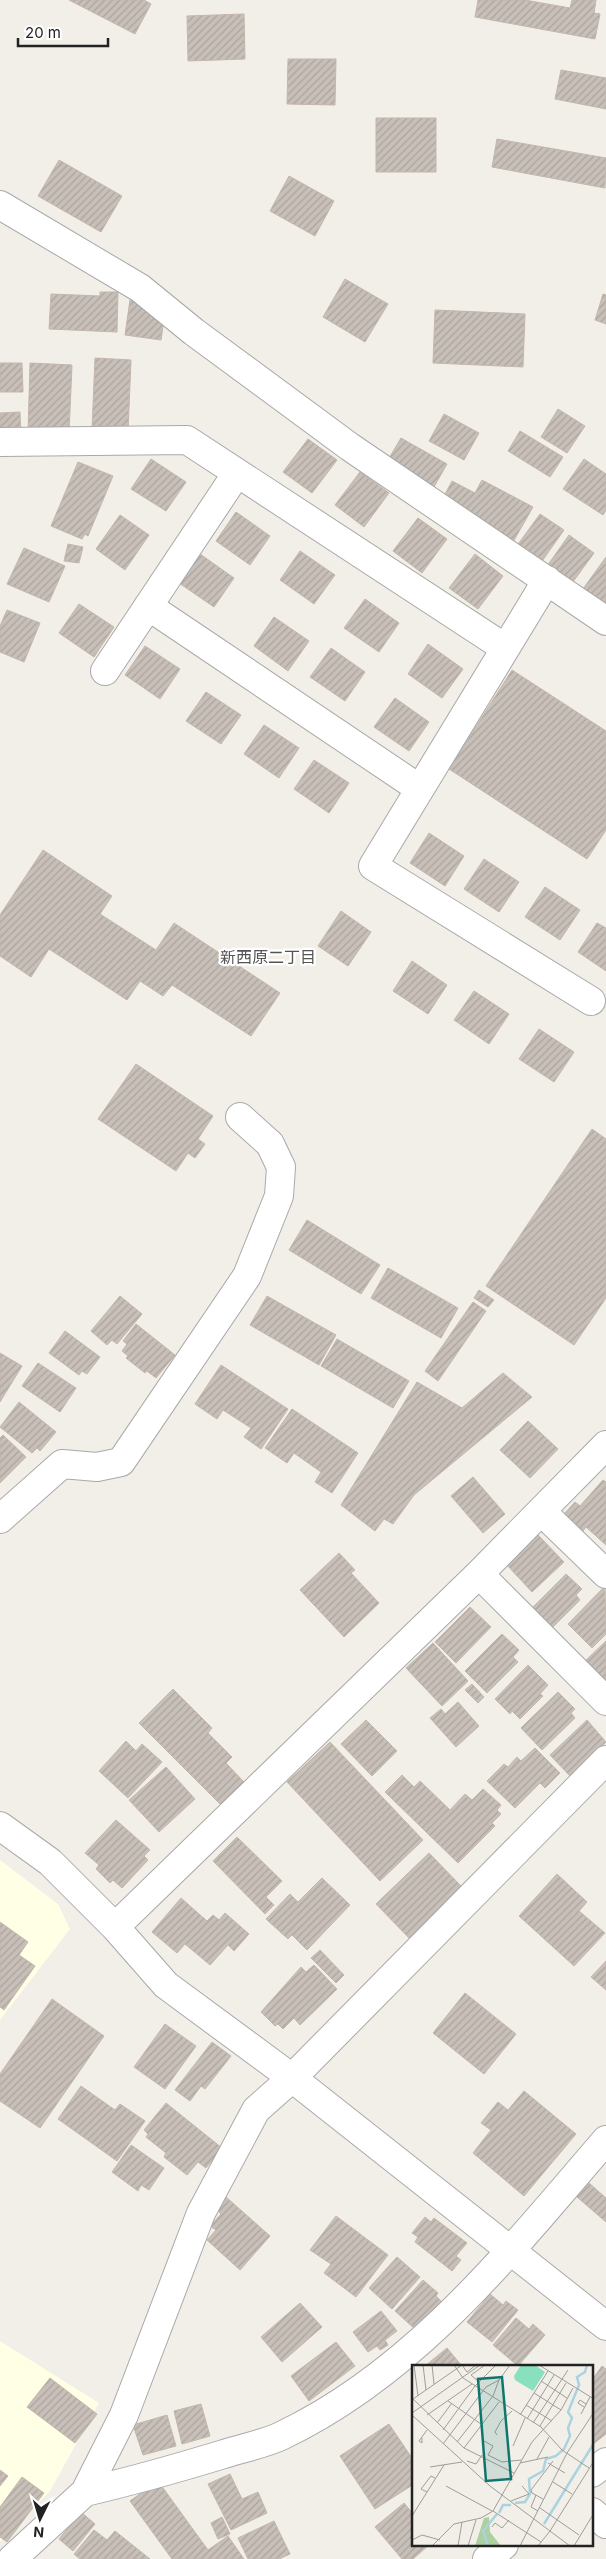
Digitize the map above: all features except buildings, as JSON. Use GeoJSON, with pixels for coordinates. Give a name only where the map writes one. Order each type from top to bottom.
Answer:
{"type":"FeatureCollection","features":[{"type":"Feature","properties":{"kind":"street"},"geometry":{"type":"LineString","coordinates":[[0,205],[140,288],[194,332],[350,447],[606,621]]}},
{"type":"Feature","properties":{"kind":"street"},"geometry":{"type":"LineString","coordinates":[[0,442],[188,440],[505,648]]}},
{"type":"Feature","properties":{"kind":"street"},"geometry":{"type":"LineString","coordinates":[[105,671],[237,473]]}},
{"type":"Feature","properties":{"kind":"street"},"geometry":{"type":"LineString","coordinates":[[547,580],[374,866],[591,1001]]}},
{"type":"Feature","properties":{"kind":"street"},"geometry":{"type":"LineString","coordinates":[[148,606],[420,789]]}},
{"type":"Feature","properties":{"kind":"street"},"geometry":{"type":"LineString","coordinates":[[0,1519],[62,1464],[97,1467],[121,1462],[246,1276],[279,1196],[281,1167],[270,1144],[240,1118]]}},
{"type":"Feature","properties":{"kind":"street"},"geometry":{"type":"LineString","coordinates":[[115,1927],[479,1574],[606,1445]]}},
{"type":"Feature","properties":{"kind":"street"},"geometry":{"type":"LineString","coordinates":[[541,1511],[606,1574]]}},
{"type":"Feature","properties":{"kind":"street"},"geometry":{"type":"LineString","coordinates":[[479,1574],[606,1702]]}},
{"type":"Feature","properties":{"kind":"street"},"geometry":{"type":"LineString","coordinates":[[12,2559],[85,2492],[124,2414],[201,2213],[256,2110],[292,2078],[606,1760]]}},
{"type":"Feature","properties":{"kind":"street"},"geometry":{"type":"LineString","coordinates":[[0,1826],[50,1862],[115,1927],[166,1985],[292,2078],[606,2326]]}},
{"type":"Feature","properties":{"kind":"street"},"geometry":{"type":"LineString","coordinates":[[85,2492],[143,2479],[280,2437],[350,2398],[417,2346],[511,2250],[606,2140]]}},
{"type":"Feature","properties":{"kind":"street"},"geometry":{"type":"LineString","coordinates":[[594,2471],[606,2462]]}},
{"type":"Feature","properties":{"kind":"street"},"geometry":{"type":"LineString","coordinates":[[594,2514],[606,2524]]}},
{"type":"Feature","properties":{"kind":"street"},"geometry":{"type":"LineString","coordinates":[[488,2559],[503,2546]]}},
{"type":"Feature","properties":{"kind":"shaded area"},"geometry":{"type":"Polygon","coordinates":[[[0,1860],[58,1904],[70,1929],[0,2020],[0,1860]]]}},
{"type":"Feature","properties":{"kind":"shaded area"},"geometry":{"type":"Polygon","coordinates":[[[0,2341],[99,2403],[50,2491],[0,2542],[0,2341]]]}},
{"type":"Feature","properties":{"kind":"district","name":"新西原二丁目"},"geometry":{"type":"Point","coordinates":[268,957]}}]}
